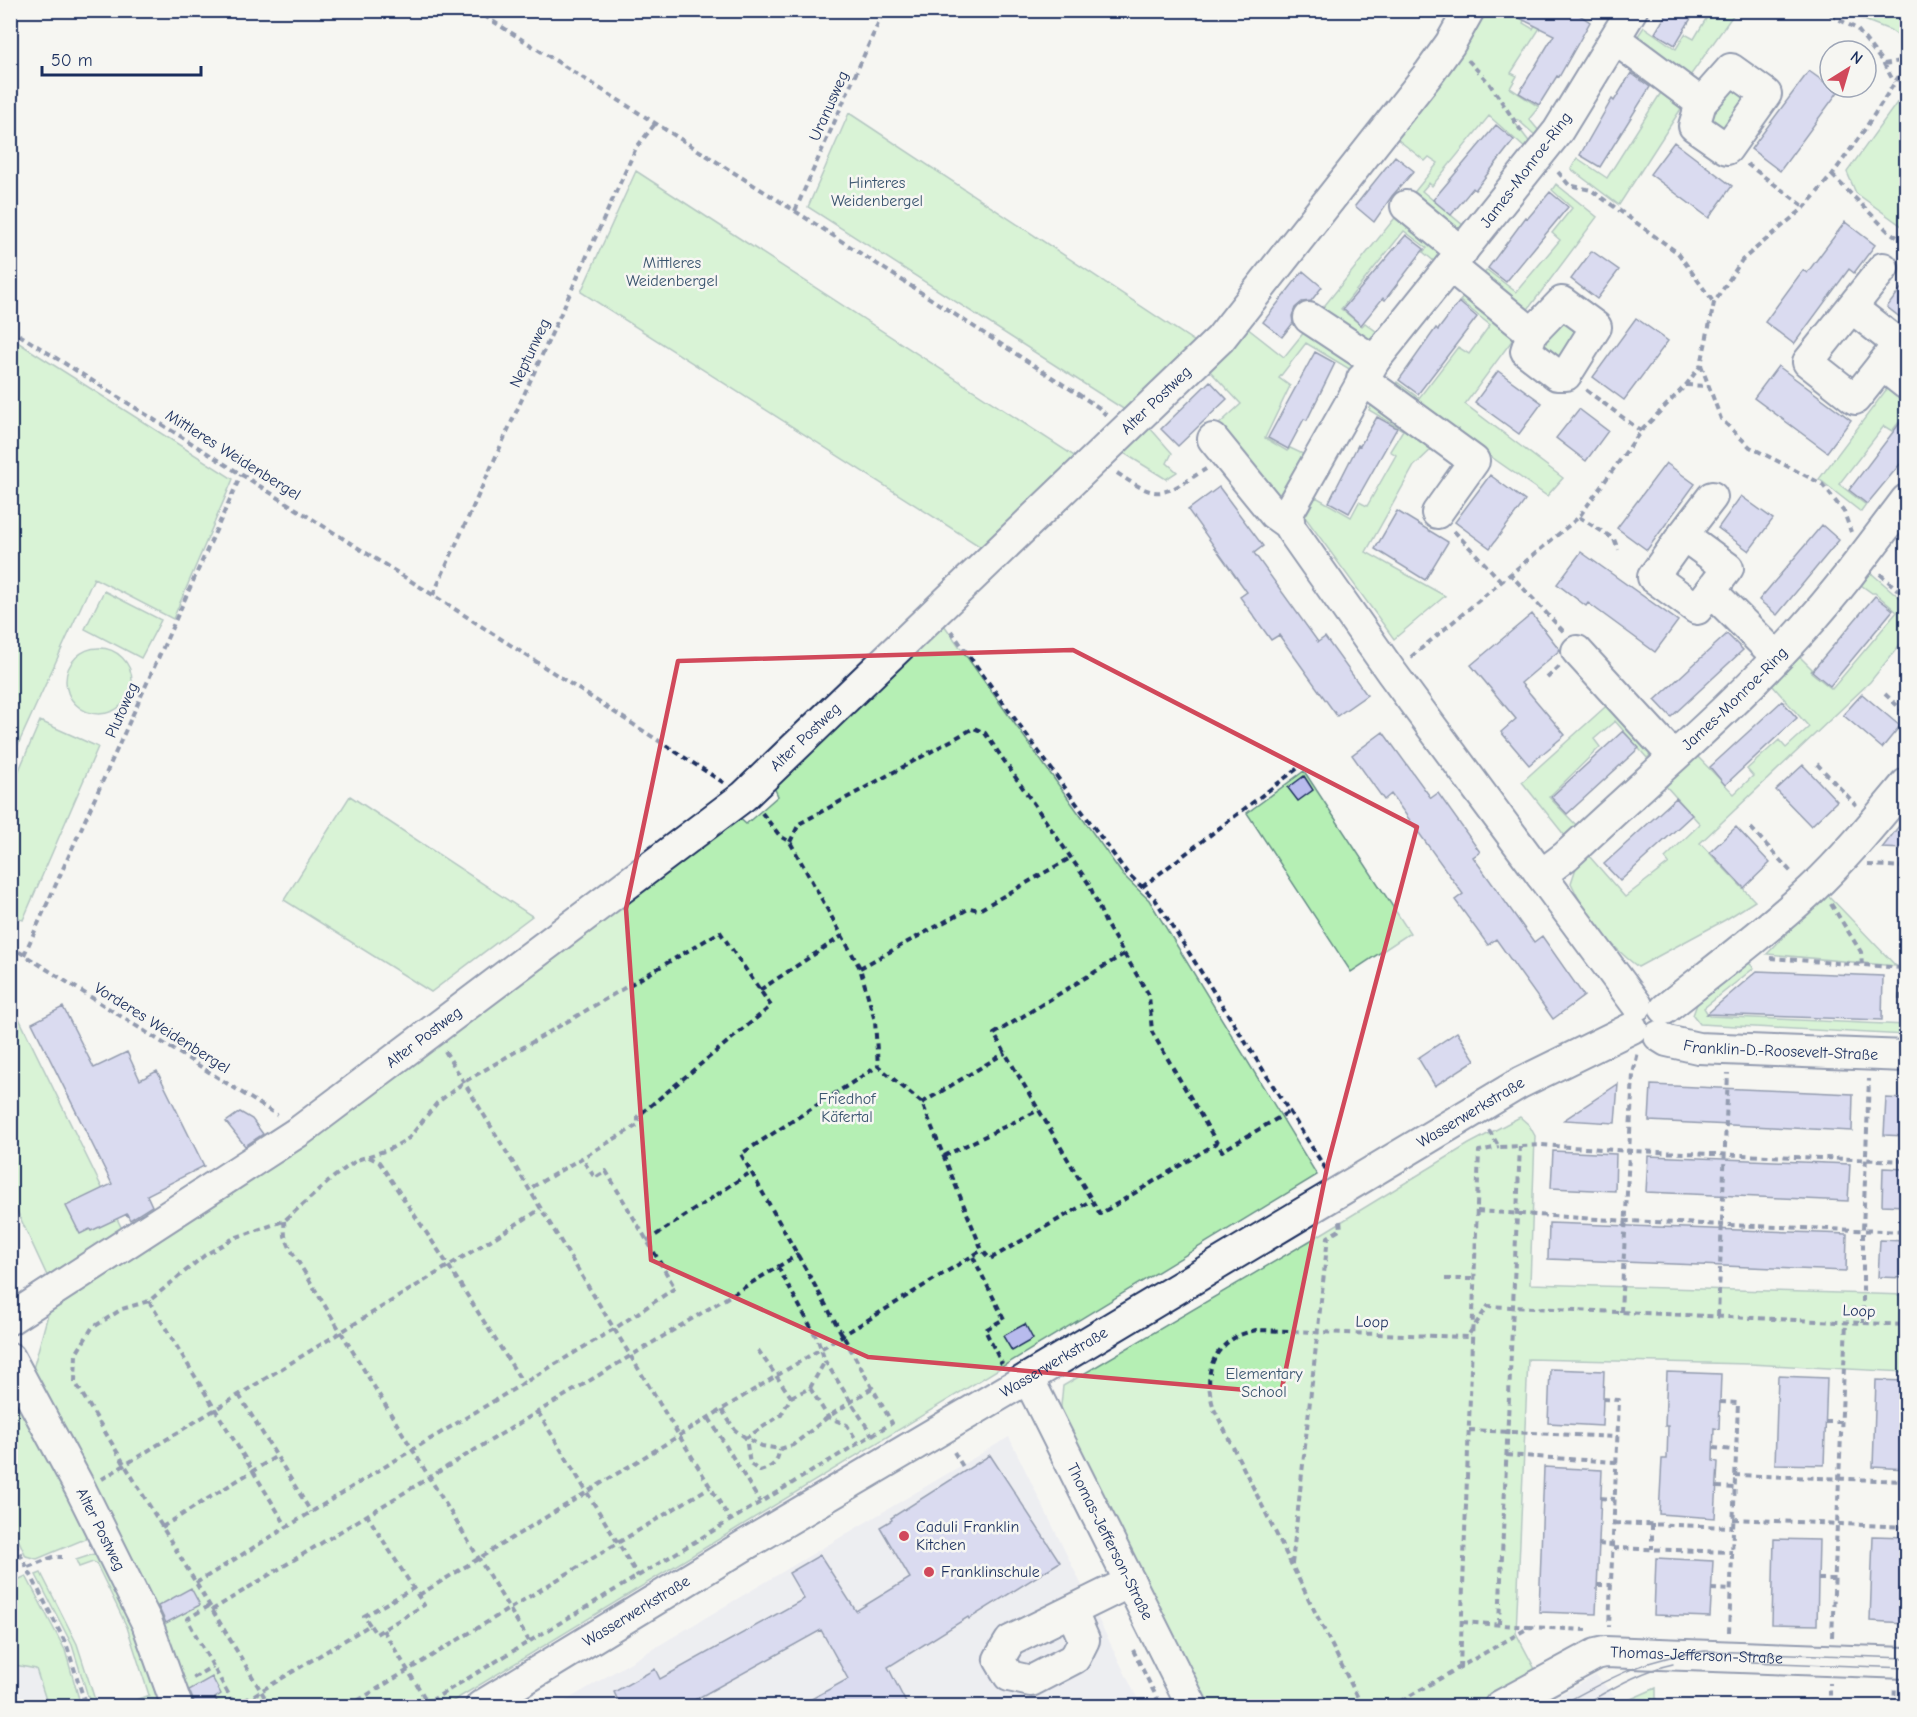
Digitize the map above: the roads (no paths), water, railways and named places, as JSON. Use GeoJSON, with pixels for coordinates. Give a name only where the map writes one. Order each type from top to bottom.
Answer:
{"type":"FeatureCollection","features":[{"type":"Feature","properties":{"kind":"street","name":"Alter Postweg"},"geometry":{"type":"LineString","coordinates":[[10,1320],[301,1130],[744,796],[1220,339],[1431,72],[1469,10]]}},
{"type":"Feature","properties":{"kind":"street","name":"James-Monroe-Ring"},"geometry":{"type":"LineString","coordinates":[[1288,524],[1288,513],[1293,502],[1368,370],[1542,154],[1558,131],[1622,20],[1701,103]]}},
{"type":"Feature","properties":{"kind":"street"},"geometry":{"type":"LineString","coordinates":[[1731,69],[1766,94],[1727,149],[1694,126],[1701,103],[1731,69]]}},
{"type":"Feature","properties":{"kind":"street"},"geometry":{"type":"LineString","coordinates":[[1406,206],[1456,259],[1532,333]]}},
{"type":"Feature","properties":{"kind":"street"},"geometry":{"type":"LineString","coordinates":[[1852,308],[1898,344],[1855,399],[1809,362],[1883,268]]}},
{"type":"Feature","properties":{"kind":"street"},"geometry":{"type":"LineString","coordinates":[[1562,302],[1596,327],[1566,375],[1557,375],[1527,351],[1532,333],[1562,302]]}},
{"type":"Feature","properties":{"kind":"street"},"geometry":{"type":"LineString","coordinates":[[1309,318],[1474,461],[1437,513]]}},
{"type":"Feature","properties":{"kind":"street"},"geometry":{"type":"LineString","coordinates":[[1882,365],[1906,384]]}},
{"type":"Feature","properties":{"kind":"street"},"geometry":{"type":"LineString","coordinates":[[1220,448],[1274,514],[1288,524],[1392,673],[1647,1023]]}},
{"type":"Feature","properties":{"kind":"street"},"geometry":{"type":"LineString","coordinates":[[1683,535],[1728,568],[1697,609],[1653,577],[1683,535],[1712,497]]}},
{"type":"Feature","properties":{"kind":"street","name":"James-Monroe-Ring"},"geometry":{"type":"LineString","coordinates":[[1541,875],[1566,856],[1777,657],[1830,598],[1906,500]]}},
{"type":"Feature","properties":{"kind":"street"},"geometry":{"type":"LineString","coordinates":[[1711,591],[1777,657]]}},
{"type":"Feature","properties":{"kind":"street"},"geometry":{"type":"LineString","coordinates":[[1577,651],[1673,756]]}},
{"type":"Feature","properties":{"kind":"street","name":"Wasserwerkstraße"},"geometry":{"type":"LineString","coordinates":[[481,1707],[738,1533],[1022,1382],[1520,1083],[1647,1023],[1733,956],[1814,887],[1906,784]]}},
{"type":"Feature","properties":{"kind":"street","name":"Franklin-D.-Roosevelt-Straße"},"geometry":{"type":"LineString","coordinates":[[1647,1023],[1667,1041],[1698,1048],[1906,1056]]}},
{"type":"Feature","properties":{"kind":"street","name":"Alter Postweg"},"geometry":{"type":"LineString","coordinates":[[10,1358],[81,1490],[147,1623],[177,1707]]}},
{"type":"Feature","properties":{"kind":"street","name":"Thomas-Jefferson-Straße"},"geometry":{"type":"LineString","coordinates":[[1022,1382],[1130,1582],[1192,1707]]}},
{"type":"Feature","properties":{"kind":"street"},"geometry":{"type":"LineString","coordinates":[[1072,1612],[1130,1582]]}},
{"type":"Feature","properties":{"kind":"street","name":"Thomas-Jefferson-Straße"},"geometry":{"type":"LineString","coordinates":[[1500,1707],[1596,1654],[1605,1652],[1906,1663]]}},
{"type":"Feature","properties":{"kind":"tram line"},"geometry":{"type":"LineString","coordinates":[[1559,1706],[1629,1670],[1683,1654],[1705,1651],[1906,1658]]}},
{"type":"Feature","properties":{"kind":"tram line"},"geometry":{"type":"LineString","coordinates":[[1751,1662],[1906,1668]]}},
{"type":"Feature","properties":{"kind":"tram line"},"geometry":{"type":"LineString","coordinates":[[1581,1706],[1637,1676],[1673,1664]]}},
{"type":"Feature","properties":{"kind":"place","name":"Caduli Franklin Kitchen"},"geometry":{"type":"Point","coordinates":[904,1536]}},
{"type":"Feature","properties":{"kind":"place","name":"Franklinschule"},"geometry":{"type":"Point","coordinates":[929,1572]}},
{"type":"Feature","properties":{"kind":"park label","name":"Hinteres Weidenbergel"},"geometry":{"type":"Point","coordinates":[877,192]}},
{"type":"Feature","properties":{"kind":"park label","name":"Mittleres Weidenbergel"},"geometry":{"type":"Point","coordinates":[672,272]}},
{"type":"Feature","properties":{"kind":"park label","name":"Friedhof Käfertal"},"geometry":{"type":"Point","coordinates":[847,1108]}},
{"type":"Feature","properties":{"kind":"park label","name":"Elementary School"},"geometry":{"type":"Point","coordinates":[1264,1383]}}]}
